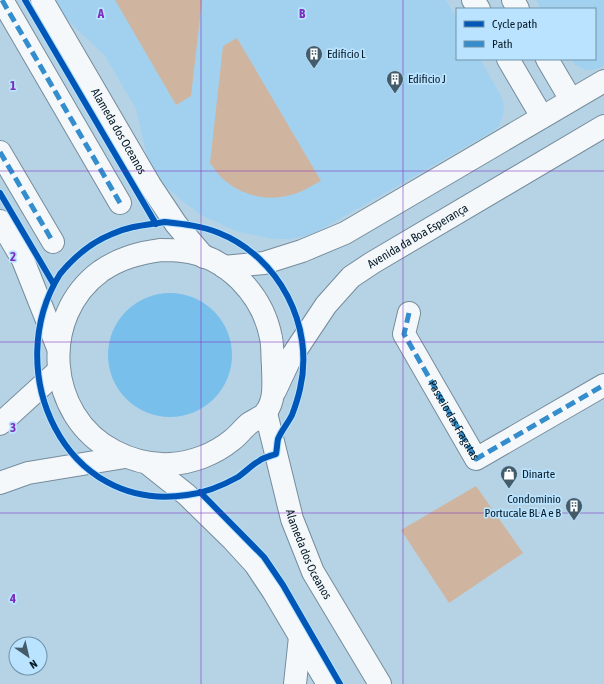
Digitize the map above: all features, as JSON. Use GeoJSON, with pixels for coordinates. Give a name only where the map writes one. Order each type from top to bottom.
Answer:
{"type":"FeatureCollection","features":[{"type":"Feature","properties":{"kind":"street"},"geometry":{"type":"LineString","coordinates":[[2,0],[120,203]]}},
{"type":"Feature","properties":{"kind":"street","name":"Alameda dos Oceanos"},"geometry":{"type":"LineString","coordinates":[[42,0],[150,185],[176,224],[204,257]]}},
{"type":"Feature","properties":{"kind":"street"},"geometry":{"type":"LineString","coordinates":[[509,60],[542,117]]}},
{"type":"Feature","properties":{"kind":"street"},"geometry":{"type":"LineString","coordinates":[[548,60],[571,100]]}},
{"type":"Feature","properties":{"kind":"street"},"geometry":{"type":"LineString","coordinates":[[224,267],[264,263],[302,251],[345,233],[604,81]]}},
{"type":"Feature","properties":{"kind":"street","name":"Avenida da Boa Esperança"},"geometry":{"type":"LineString","coordinates":[[266,413],[274,392],[290,359],[326,305],[351,277],[604,126]]}},
{"type":"Feature","properties":{"kind":"street"},"geometry":{"type":"LineString","coordinates":[[0,152],[53,242]]}},
{"type":"Feature","properties":{"kind":"street"},"geometry":{"type":"LineString","coordinates":[[0,221],[23,260],[58,348]]}},
{"type":"Feature","properties":{"kind":"street"},"geometry":{"type":"LineString","coordinates":[[266,413],[248,424],[232,440],[214,453],[192,461],[170,464],[147,463],[125,457],[105,446],[88,432],[73,414],[64,393],[58,371],[58,348],[63,325],[72,304],[84,286],[100,272],[119,260],[140,253],[162,250],[183,251],[204,257],[224,267],[241,280],[255,297],[265,318],[271,339],[274,392]]}},
{"type":"Feature","properties":{"kind":"street","name":"Passeio das Fragatas"},"geometry":{"type":"LineString","coordinates":[[409,313],[404,334],[476,459],[604,385]]}},
{"type":"Feature","properties":{"kind":"street"},"geometry":{"type":"LineString","coordinates":[[0,424],[58,371]]}},
{"type":"Feature","properties":{"kind":"street","name":"Alameda dos Oceanos"},"geometry":{"type":"LineString","coordinates":[[266,413],[292,519],[313,572],[380,684]]}},
{"type":"Feature","properties":{"kind":"street"},"geometry":{"type":"LineString","coordinates":[[0,483],[28,473],[125,457]]}},
{"type":"Feature","properties":{"kind":"street"},"geometry":{"type":"LineString","coordinates":[[147,463],[187,495],[255,564],[273,590],[328,684]]}},
{"type":"Feature","properties":{"kind":"street"},"geometry":{"type":"LineString","coordinates":[[295,684],[300,637]]}},
{"type":"Feature","properties":{"kind":"shaded area"},"geometry":{"type":"Polygon","coordinates":[[[52,0],[446,0],[456,17],[456,60],[481,60],[500,94],[504,104],[503,116],[499,126],[490,133],[320,230],[305,236],[290,239],[274,239],[239,232],[201,215],[169,190],[155,175],[149,165],[136,109],[105,56],[62,15],[52,0]]]}},
{"type":"Feature","properties":{"kind":"shaded area"},"geometry":{"type":"Polygon","coordinates":[[[115,0],[202,0],[191,96],[176,105],[115,0]]]}},
{"type":"Feature","properties":{"kind":"shaded area"},"geometry":{"type":"Polygon","coordinates":[[[536,0],[604,0],[604,66],[594,70],[585,70],[571,60],[596,60],[596,8],[540,8],[536,0]]]}},
{"type":"Feature","properties":{"kind":"shaded area"},"geometry":{"type":"Polygon","coordinates":[[[237,38],[321,181],[298,193],[272,198],[245,192],[228,183],[210,163],[223,46],[237,38]]]}},
{"type":"Feature","properties":{"kind":"shaded area"},"geometry":{"type":"Polygon","coordinates":[[[170,293],[182,294],[194,298],[204,303],[214,311],[222,321],[227,331],[231,343],[231,367],[227,379],[222,389],[214,399],[204,407],[194,412],[182,416],[170,417],[158,416],[146,412],[136,407],[126,399],[118,389],[113,379],[109,367],[108,355],[109,343],[113,331],[118,321],[126,311],[136,303],[146,298],[158,294],[170,293]]]}},
{"type":"Feature","properties":{"kind":"shaded area"},"geometry":{"type":"Polygon","coordinates":[[[476,486],[523,553],[449,603],[401,530],[476,486]]]}},
{"type":"Feature","properties":{"kind":"marked path"},"geometry":{"type":"LineString","coordinates":[[2,0],[120,203]]}},
{"type":"Feature","properties":{"kind":"marked path"},"geometry":{"type":"LineString","coordinates":[[0,152],[53,242]]}},
{"type":"Feature","properties":{"kind":"marked path"},"geometry":{"type":"LineString","coordinates":[[409,313],[404,334],[476,459],[604,385]]}},
{"type":"Feature","properties":{"kind":"cycle path"},"geometry":{"type":"LineString","coordinates":[[25,0],[156,224]]}},
{"type":"Feature","properties":{"kind":"cycle path"},"geometry":{"type":"LineString","coordinates":[[0,193],[53,283]]}},
{"type":"Feature","properties":{"kind":"cycle path"},"geometry":{"type":"LineString","coordinates":[[165,222],[199,227],[219,233],[240,244],[259,259],[275,276],[288,296],[297,318],[302,341],[303,365],[300,389],[292,415],[278,439],[276,454],[261,460],[238,477],[213,489],[187,495],[144,495],[107,482],[77,459],[55,428],[41,391],[37,352],[43,312],[60,274],[71,262],[90,246],[118,231],[131,227],[165,222]]}},
{"type":"Feature","properties":{"kind":"cycle path"},"geometry":{"type":"LineString","coordinates":[[200,492],[264,557],[283,585],[340,684]]}},
{"type":"Feature","properties":{"kind":"place","name":"Edificio L"},"geometry":{"type":"Point","coordinates":[314,69]}},
{"type":"Feature","properties":{"kind":"place","name":"Edificio J"},"geometry":{"type":"Point","coordinates":[395,94]}},
{"type":"Feature","properties":{"kind":"place","name":"Dinarte"},"geometry":{"type":"Point","coordinates":[509,489]}},
{"type":"Feature","properties":{"kind":"place","name":"Condomínio Portucale BL A e B"},"geometry":{"type":"Point","coordinates":[574,521]}}]}
